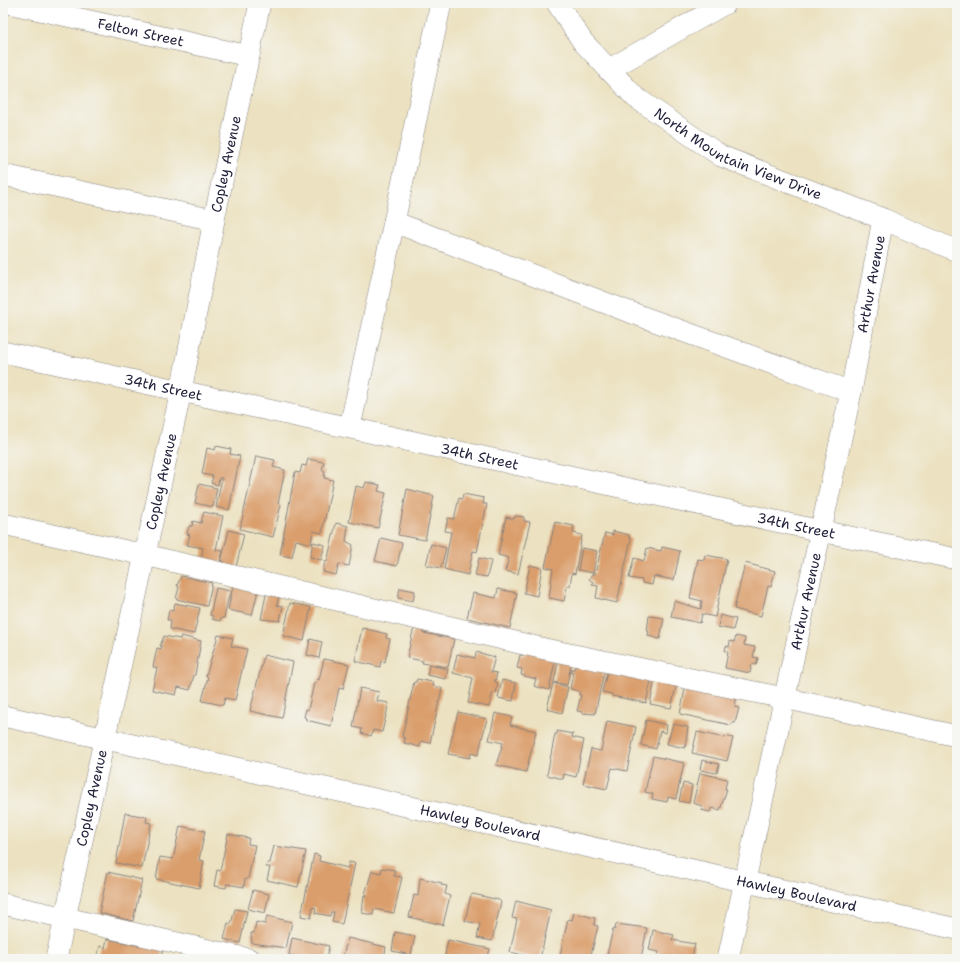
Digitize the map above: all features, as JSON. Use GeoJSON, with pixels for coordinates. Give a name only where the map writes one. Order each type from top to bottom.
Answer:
{"type":"FeatureCollection","features":[{"type":"Feature","properties":{"kind":"street","name":"Felton Street"},"geometry":{"type":"LineString","coordinates":[[8,3],[249,56]]}},
{"type":"Feature","properties":{"kind":"street","name":"Copley Avenue"},"geometry":{"type":"LineString","coordinates":[[56,959],[106,739],[181,391],[214,220],[260,3]]}},
{"type":"Feature","properties":{"kind":"street"},"geometry":{"type":"LineString","coordinates":[[350,427],[441,3]]}},
{"type":"Feature","properties":{"kind":"street","name":"North Mountain View Drive"},"geometry":{"type":"LineString","coordinates":[[557,3],[583,42],[635,97],[720,156],[883,219],[957,251]]}},
{"type":"Feature","properties":{"kind":"street"},"geometry":{"type":"LineString","coordinates":[[608,70],[726,3]]}},
{"type":"Feature","properties":{"kind":"street"},"geometry":{"type":"LineString","coordinates":[[3,175],[214,220]]}},
{"type":"Feature","properties":{"kind":"street","name":"Arthur Avenue"},"geometry":{"type":"LineString","coordinates":[[728,959],[851,392],[883,219]]}},
{"type":"Feature","properties":{"kind":"street"},"geometry":{"type":"LineString","coordinates":[[394,222],[624,310],[851,392]]}},
{"type":"Feature","properties":{"kind":"street","name":"34th Street"},"geometry":{"type":"LineString","coordinates":[[3,352],[821,531],[957,559]]}},
{"type":"Feature","properties":{"kind":"street"},"geometry":{"type":"LineString","coordinates":[[3,524],[145,555],[545,649],[784,698],[957,736]]}},
{"type":"Feature","properties":{"kind":"street","name":"Hawley Boulevard"},"geometry":{"type":"LineString","coordinates":[[3,716],[957,929]]}},
{"type":"Feature","properties":{"kind":"street"},"geometry":{"type":"LineString","coordinates":[[3,904],[250,959]]}},
{"type":"Feature","properties":{"kind":"building"},"geometry":{"type":"Polygon","coordinates":[[[216,446],[231,449],[230,454],[240,456],[229,510],[216,507],[222,478],[219,478],[218,485],[211,483],[213,476],[202,474],[207,448],[215,450],[216,446]]]}},
{"type":"Feature","properties":{"kind":"building"},"geometry":{"type":"Polygon","coordinates":[[[256,456],[275,460],[273,467],[285,470],[278,504],[281,505],[273,537],[240,529],[256,456]]]}},
{"type":"Feature","properties":{"kind":"building"},"geometry":{"type":"Polygon","coordinates":[[[308,459],[324,462],[322,470],[325,471],[324,478],[333,480],[322,533],[313,531],[311,544],[296,540],[292,557],[280,555],[295,472],[300,473],[302,465],[306,466],[308,459]]]}},
{"type":"Feature","properties":{"kind":"building"},"geometry":{"type":"Polygon","coordinates":[[[366,482],[380,485],[378,491],[386,493],[378,528],[349,522],[356,486],[364,488],[366,482]]]}},
{"type":"Feature","properties":{"kind":"building"},"geometry":{"type":"Polygon","coordinates":[[[199,484],[217,488],[213,507],[195,503],[199,484]]]}},
{"type":"Feature","properties":{"kind":"building"},"geometry":{"type":"Polygon","coordinates":[[[407,489],[434,496],[425,540],[398,535],[407,489]]]}},
{"type":"Feature","properties":{"kind":"building"},"geometry":{"type":"Polygon","coordinates":[[[463,494],[484,498],[483,504],[487,504],[477,552],[473,551],[468,575],[444,569],[451,532],[445,531],[448,518],[454,519],[459,498],[462,499],[463,494]]]}},
{"type":"Feature","properties":{"kind":"building"},"geometry":{"type":"Polygon","coordinates":[[[204,512],[223,516],[216,550],[223,551],[220,563],[201,559],[203,548],[187,545],[190,535],[187,534],[189,526],[192,526],[193,521],[201,523],[204,512]]]}},
{"type":"Feature","properties":{"kind":"building"},"geometry":{"type":"Polygon","coordinates":[[[515,516],[524,517],[524,521],[530,522],[518,574],[505,571],[509,558],[498,555],[506,517],[514,519],[515,516]]]}},
{"type":"Feature","properties":{"kind":"building"},"geometry":{"type":"Polygon","coordinates":[[[555,522],[574,526],[573,533],[582,535],[575,574],[572,573],[570,586],[567,586],[564,601],[549,598],[553,569],[545,567],[555,522]]]}},
{"type":"Feature","properties":{"kind":"building"},"geometry":{"type":"Polygon","coordinates":[[[336,523],[348,526],[346,541],[353,545],[349,566],[339,564],[336,575],[323,572],[325,561],[327,562],[336,523]]]}},
{"type":"Feature","properties":{"kind":"building"},"geometry":{"type":"Polygon","coordinates":[[[229,530],[244,534],[236,567],[223,564],[224,561],[221,561],[229,530]]]}},
{"type":"Feature","properties":{"kind":"building"},"geometry":{"type":"Polygon","coordinates":[[[613,531],[629,535],[629,538],[631,539],[617,603],[596,598],[598,586],[592,585],[593,582],[589,579],[592,574],[595,574],[605,533],[613,535],[613,531]]]}},
{"type":"Feature","properties":{"kind":"building"},"geometry":{"type":"Polygon","coordinates":[[[381,538],[402,543],[397,566],[375,561],[381,538]]]}},
{"type":"Feature","properties":{"kind":"building"},"geometry":{"type":"Polygon","coordinates":[[[313,542],[325,545],[321,560],[310,557],[313,542]]]}},
{"type":"Feature","properties":{"kind":"building"},"geometry":{"type":"Polygon","coordinates":[[[431,544],[446,548],[441,568],[426,565],[431,544]]]}},
{"type":"Feature","properties":{"kind":"building"},"geometry":{"type":"Polygon","coordinates":[[[662,547],[680,551],[674,580],[654,576],[652,585],[642,583],[642,580],[629,578],[634,558],[644,561],[647,548],[661,551],[662,547]]]}},
{"type":"Feature","properties":{"kind":"building"},"geometry":{"type":"Polygon","coordinates":[[[582,548],[597,551],[593,573],[578,570],[582,548]]]}},
{"type":"Feature","properties":{"kind":"building"},"geometry":{"type":"Polygon","coordinates":[[[705,555],[727,559],[715,617],[702,614],[700,623],[671,617],[674,601],[701,609],[702,601],[690,598],[698,559],[704,560],[705,555]]]}},
{"type":"Feature","properties":{"kind":"building"},"geometry":{"type":"Polygon","coordinates":[[[479,558],[491,561],[487,577],[475,575],[479,558]]]}},
{"type":"Feature","properties":{"kind":"building"},"geometry":{"type":"Polygon","coordinates":[[[745,563],[775,571],[771,587],[768,586],[761,616],[734,609],[745,563]]]}},
{"type":"Feature","properties":{"kind":"building"},"geometry":{"type":"Polygon","coordinates":[[[530,565],[542,568],[537,596],[524,593],[530,565]]]}},
{"type":"Feature","properties":{"kind":"building"},"geometry":{"type":"Polygon","coordinates":[[[181,576],[212,583],[207,606],[176,599],[179,587],[177,586],[181,576]]]}},
{"type":"Feature","properties":{"kind":"building"},"geometry":{"type":"Polygon","coordinates":[[[233,586],[258,591],[252,615],[228,610],[233,586]]]}},
{"type":"Feature","properties":{"kind":"building"},"geometry":{"type":"Polygon","coordinates":[[[216,588],[230,591],[224,618],[221,618],[220,621],[212,619],[213,616],[210,615],[216,588]]]}},
{"type":"Feature","properties":{"kind":"building"},"geometry":{"type":"Polygon","coordinates":[[[400,588],[415,591],[413,601],[398,598],[400,588]]]}},
{"type":"Feature","properties":{"kind":"building"},"geometry":{"type":"Polygon","coordinates":[[[498,589],[517,593],[510,628],[467,618],[473,593],[496,598],[498,589]]]}},
{"type":"Feature","properties":{"kind":"building"},"geometry":{"type":"Polygon","coordinates":[[[267,590],[280,592],[277,605],[283,606],[280,621],[261,619],[267,590]]]}},
{"type":"Feature","properties":{"kind":"building"},"geometry":{"type":"Polygon","coordinates":[[[175,603],[200,608],[194,634],[170,629],[171,620],[167,620],[169,610],[173,611],[175,603]]]}},
{"type":"Feature","properties":{"kind":"building"},"geometry":{"type":"Polygon","coordinates":[[[290,603],[311,607],[304,641],[283,636],[290,603]]]}},
{"type":"Feature","properties":{"kind":"building"},"geometry":{"type":"Polygon","coordinates":[[[720,615],[736,619],[733,630],[718,627],[720,615]]]}},
{"type":"Feature","properties":{"kind":"building"},"geometry":{"type":"Polygon","coordinates":[[[649,616],[664,618],[660,639],[648,636],[649,631],[647,631],[649,616]]]}},
{"type":"Feature","properties":{"kind":"building"},"geometry":{"type":"Polygon","coordinates":[[[362,628],[387,634],[386,638],[390,639],[385,662],[381,661],[380,667],[355,661],[362,628]]]}},
{"type":"Feature","properties":{"kind":"building"},"geometry":{"type":"Polygon","coordinates":[[[415,629],[423,631],[423,633],[454,639],[448,667],[422,663],[423,661],[407,658],[413,631],[415,629]]]}},
{"type":"Feature","properties":{"kind":"building"},"geometry":{"type":"Polygon","coordinates":[[[218,635],[233,638],[231,646],[247,649],[235,700],[225,698],[223,705],[202,701],[208,677],[206,676],[218,635]]]}},
{"type":"Feature","properties":{"kind":"building"},"geometry":{"type":"Polygon","coordinates":[[[164,636],[180,639],[181,636],[201,641],[195,675],[190,690],[178,687],[176,695],[152,690],[157,668],[153,667],[157,648],[161,649],[162,646],[160,646],[164,636]]]}},
{"type":"Feature","properties":{"kind":"building"},"geometry":{"type":"Polygon","coordinates":[[[736,636],[745,638],[744,645],[755,647],[753,657],[758,658],[756,665],[752,664],[750,673],[725,668],[728,652],[725,651],[726,646],[729,647],[730,641],[734,642],[736,636]]]}},
{"type":"Feature","properties":{"kind":"building"},"geometry":{"type":"Polygon","coordinates":[[[310,639],[322,642],[319,658],[307,655],[310,639]]]}},
{"type":"Feature","properties":{"kind":"building"},"geometry":{"type":"Polygon","coordinates":[[[526,651],[556,657],[549,690],[534,686],[536,679],[521,675],[522,669],[517,668],[520,655],[525,655],[526,651]]]}},
{"type":"Feature","properties":{"kind":"building"},"geometry":{"type":"Polygon","coordinates":[[[476,652],[495,657],[491,672],[497,673],[495,682],[498,683],[496,693],[493,692],[489,707],[468,703],[473,678],[453,673],[457,654],[475,658],[476,652]]]}},
{"type":"Feature","properties":{"kind":"building"},"geometry":{"type":"Polygon","coordinates":[[[264,655],[293,662],[282,718],[250,711],[264,655]]]}},
{"type":"Feature","properties":{"kind":"building"},"geometry":{"type":"Polygon","coordinates":[[[559,657],[572,660],[567,685],[554,682],[559,657]]]}},
{"type":"Feature","properties":{"kind":"building"},"geometry":{"type":"Polygon","coordinates":[[[324,659],[349,664],[343,689],[339,688],[331,726],[306,720],[304,717],[306,709],[308,710],[314,683],[316,683],[317,679],[319,680],[324,659]]]}},
{"type":"Feature","properties":{"kind":"building"},"geometry":{"type":"Polygon","coordinates":[[[429,665],[448,669],[446,679],[427,675],[429,665]]]}},
{"type":"Feature","properties":{"kind":"building"},"geometry":{"type":"Polygon","coordinates":[[[575,666],[605,668],[595,714],[577,711],[581,695],[579,695],[579,691],[570,689],[573,673],[571,673],[571,669],[574,669],[575,666]]]}},
{"type":"Feature","properties":{"kind":"building"},"geometry":{"type":"Polygon","coordinates":[[[608,669],[652,677],[646,703],[612,696],[612,694],[602,692],[608,669]]]}},
{"type":"Feature","properties":{"kind":"building"},"geometry":{"type":"Polygon","coordinates":[[[417,679],[433,682],[433,686],[442,688],[430,743],[421,741],[420,747],[404,743],[405,738],[402,737],[414,682],[416,682],[417,679]]]}},
{"type":"Feature","properties":{"kind":"building"},"geometry":{"type":"Polygon","coordinates":[[[655,679],[677,683],[671,708],[650,704],[655,679]]]}},
{"type":"Feature","properties":{"kind":"building"},"geometry":{"type":"Polygon","coordinates":[[[502,680],[516,683],[513,701],[498,698],[502,680]]]}},
{"type":"Feature","properties":{"kind":"building"},"geometry":{"type":"Polygon","coordinates":[[[553,683],[568,687],[562,713],[547,709],[553,683]]]}},
{"type":"Feature","properties":{"kind":"building"},"geometry":{"type":"Polygon","coordinates":[[[686,684],[737,695],[735,707],[739,708],[735,723],[732,723],[731,725],[680,714],[686,684]]]}},
{"type":"Feature","properties":{"kind":"building"},"geometry":{"type":"Polygon","coordinates":[[[360,688],[379,692],[377,701],[389,703],[382,732],[373,730],[371,736],[361,733],[362,729],[353,727],[360,688]]]}},
{"type":"Feature","properties":{"kind":"building"},"geometry":{"type":"Polygon","coordinates":[[[458,712],[487,719],[478,755],[471,753],[470,758],[448,754],[458,712]]]}},
{"type":"Feature","properties":{"kind":"building"},"geometry":{"type":"Polygon","coordinates":[[[495,713],[512,717],[510,725],[536,731],[526,772],[496,765],[503,743],[489,740],[495,713]]]}},
{"type":"Feature","properties":{"kind":"building"},"geometry":{"type":"Polygon","coordinates":[[[646,720],[667,725],[666,733],[660,731],[656,749],[641,745],[646,720]]]}},
{"type":"Feature","properties":{"kind":"building"},"geometry":{"type":"Polygon","coordinates":[[[607,721],[636,727],[627,771],[612,768],[607,789],[583,784],[591,749],[601,751],[607,721]]]}},
{"type":"Feature","properties":{"kind":"building"},"geometry":{"type":"Polygon","coordinates":[[[673,724],[688,727],[685,748],[667,744],[673,724]]]}},
{"type":"Feature","properties":{"kind":"building"},"geometry":{"type":"Polygon","coordinates":[[[557,731],[573,734],[572,737],[584,740],[576,777],[564,774],[563,779],[547,775],[555,734],[557,734],[557,731]]]}},
{"type":"Feature","properties":{"kind":"building"},"geometry":{"type":"Polygon","coordinates":[[[697,732],[725,738],[725,736],[733,738],[727,761],[692,753],[697,732]]]}},
{"type":"Feature","properties":{"kind":"building"},"geometry":{"type":"Polygon","coordinates":[[[653,756],[684,763],[676,799],[668,797],[667,802],[652,799],[653,794],[645,792],[653,756]]]}},
{"type":"Feature","properties":{"kind":"building"},"geometry":{"type":"Polygon","coordinates":[[[702,760],[719,764],[717,773],[700,770],[702,760]]]}},
{"type":"Feature","properties":{"kind":"building"},"geometry":{"type":"Polygon","coordinates":[[[700,773],[727,779],[725,789],[727,789],[720,810],[711,808],[710,812],[701,810],[702,806],[693,803],[700,773]]]}},
{"type":"Feature","properties":{"kind":"building"},"geometry":{"type":"Polygon","coordinates":[[[683,783],[692,785],[689,803],[679,801],[683,783]]]}},
{"type":"Feature","properties":{"kind":"building"},"geometry":{"type":"Polygon","coordinates":[[[125,813],[147,817],[146,822],[151,823],[142,868],[116,863],[125,813]]]}},
{"type":"Feature","properties":{"kind":"building"},"geometry":{"type":"Polygon","coordinates":[[[180,826],[205,831],[199,860],[204,861],[199,888],[156,879],[160,857],[173,859],[180,826]]]}},
{"type":"Feature","properties":{"kind":"building"},"geometry":{"type":"Polygon","coordinates":[[[228,834],[249,838],[248,844],[255,845],[248,879],[245,879],[244,887],[227,884],[226,888],[214,886],[217,870],[220,871],[228,834]]]}},
{"type":"Feature","properties":{"kind":"building"},"geometry":{"type":"Polygon","coordinates":[[[274,846],[306,851],[298,887],[267,880],[270,867],[266,867],[267,863],[270,863],[274,846]]]}},
{"type":"Feature","properties":{"kind":"building"},"geometry":{"type":"Polygon","coordinates":[[[314,854],[320,856],[319,861],[348,868],[349,862],[355,863],[342,924],[332,922],[334,912],[331,912],[330,916],[315,913],[316,908],[313,907],[311,918],[301,916],[314,854]]]}},
{"type":"Feature","properties":{"kind":"building"},"geometry":{"type":"Polygon","coordinates":[[[382,868],[395,870],[394,876],[402,877],[394,913],[374,909],[373,915],[362,913],[364,895],[367,896],[365,894],[372,871],[381,873],[382,868]]]}},
{"type":"Feature","properties":{"kind":"building"},"geometry":{"type":"Polygon","coordinates":[[[108,872],[142,880],[133,921],[99,913],[108,872]]]}},
{"type":"Feature","properties":{"kind":"building"},"geometry":{"type":"Polygon","coordinates":[[[420,878],[442,883],[441,885],[447,886],[445,894],[450,896],[443,925],[409,917],[414,895],[418,896],[420,878]]]}},
{"type":"Feature","properties":{"kind":"building"},"geometry":{"type":"Polygon","coordinates":[[[253,890],[269,894],[265,913],[248,909],[253,890]]]}},
{"type":"Feature","properties":{"kind":"building"},"geometry":{"type":"Polygon","coordinates":[[[473,894],[499,900],[501,902],[492,941],[477,938],[480,924],[465,921],[471,895],[473,894]]]}},
{"type":"Feature","properties":{"kind":"building"},"geometry":{"type":"Polygon","coordinates":[[[516,901],[551,910],[540,959],[510,952],[517,919],[512,918],[516,901]]]}},
{"type":"Feature","properties":{"kind":"building"},"geometry":{"type":"Polygon","coordinates":[[[235,909],[247,911],[240,943],[224,939],[228,923],[231,924],[235,909]]]}},
{"type":"Feature","properties":{"kind":"building"},"geometry":{"type":"Polygon","coordinates":[[[574,913],[595,918],[594,925],[598,926],[590,959],[559,959],[568,919],[572,920],[574,913]]]}},
{"type":"Feature","properties":{"kind":"building"},"geometry":{"type":"Polygon","coordinates":[[[267,916],[292,922],[286,948],[252,943],[251,933],[254,933],[256,922],[265,924],[267,916]]]}},
{"type":"Feature","properties":{"kind":"building"},"geometry":{"type":"Polygon","coordinates":[[[616,924],[647,928],[641,959],[606,959],[613,929],[615,930],[616,924]]]}},
{"type":"Feature","properties":{"kind":"building"},"geometry":{"type":"Polygon","coordinates":[[[653,930],[674,935],[672,940],[695,944],[692,959],[657,959],[659,952],[649,950],[653,930]]]}},
{"type":"Feature","properties":{"kind":"building"},"geometry":{"type":"Polygon","coordinates":[[[395,932],[415,936],[411,955],[392,951],[395,932]]]}},
{"type":"Feature","properties":{"kind":"building"},"geometry":{"type":"Polygon","coordinates":[[[292,938],[329,946],[326,959],[306,959],[289,955],[292,938]]]}},
{"type":"Feature","properties":{"kind":"building"},"geometry":{"type":"Polygon","coordinates":[[[348,938],[386,947],[384,959],[342,959],[348,938]]]}},
{"type":"Feature","properties":{"kind":"building"},"geometry":{"type":"Polygon","coordinates":[[[107,939],[140,946],[140,944],[163,948],[161,959],[97,958],[100,946],[105,948],[107,939]]]}},
{"type":"Feature","properties":{"kind":"building"},"geometry":{"type":"Polygon","coordinates":[[[448,940],[490,949],[487,959],[444,959],[448,940]]]}}]}
